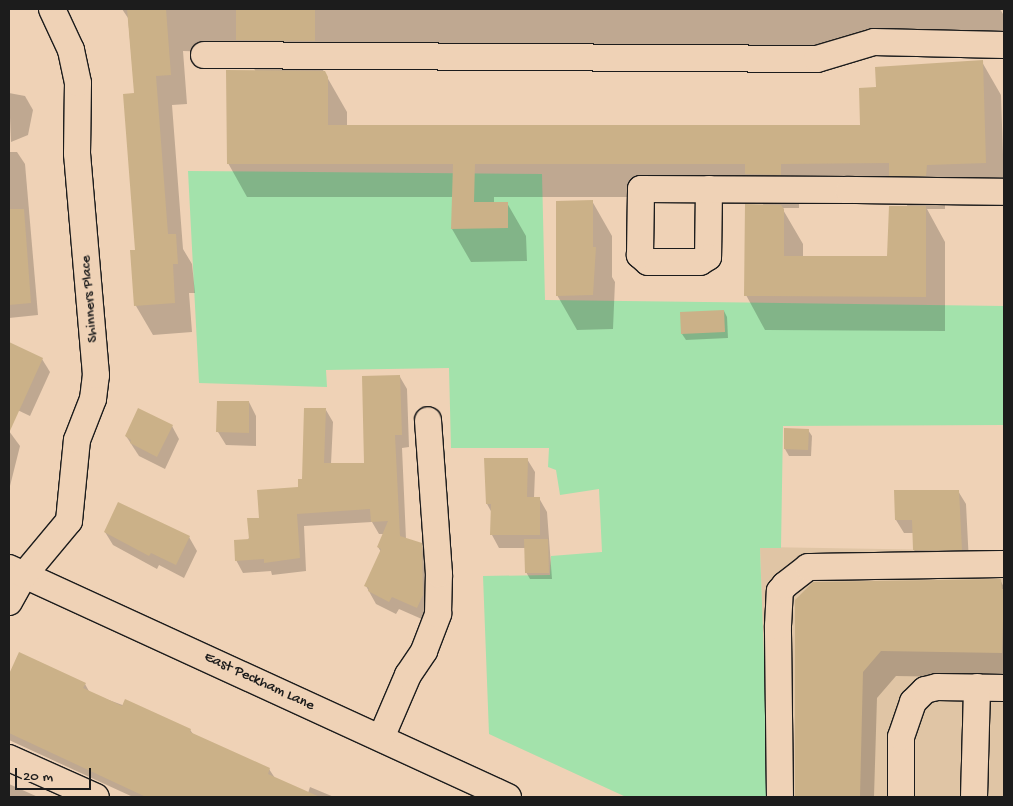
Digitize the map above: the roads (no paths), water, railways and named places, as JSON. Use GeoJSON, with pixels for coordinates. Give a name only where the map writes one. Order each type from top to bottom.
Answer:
{"type":"FeatureCollection","features":[{"type":"Feature","properties":{"kind":"street","name":"Shinners Place"},"geometry":{"type":"LineString","coordinates":[[9,602],[16,571],[69,522],[77,440],[93,399],[96,375],[77,154],[78,83],[71,50],[52,9]]}},
{"type":"Feature","properties":{"kind":"street"},"geometry":{"type":"LineString","coordinates":[[204,55],[816,59],[874,42],[1004,45]]}},
{"type":"Feature","properties":{"kind":"street"},"geometry":{"type":"LineString","coordinates":[[709,189],[1004,192]]}},
{"type":"Feature","properties":{"kind":"street"},"geometry":{"type":"LineString","coordinates":[[380,738],[408,675],[424,651],[438,614],[439,574],[428,420]]}},
{"type":"Feature","properties":{"kind":"street"},"geometry":{"type":"LineString","coordinates":[[780,797],[778,626],[780,591],[785,585],[808,567],[1004,564]]}},
{"type":"Feature","properties":{"kind":"street","name":"East Peckham Lane"},"geometry":{"type":"LineString","coordinates":[[16,571],[508,797]]}},
{"type":"Feature","properties":{"kind":"street"},"geometry":{"type":"LineString","coordinates":[[901,797],[902,737],[913,702],[925,690],[937,686],[1004,688]]}},
{"type":"Feature","properties":{"kind":"street"},"geometry":{"type":"LineString","coordinates":[[974,797],[977,687]]}},
{"type":"Feature","properties":{"kind":"street"},"geometry":{"type":"LineString","coordinates":[[9,758],[96,797]]}}]}
